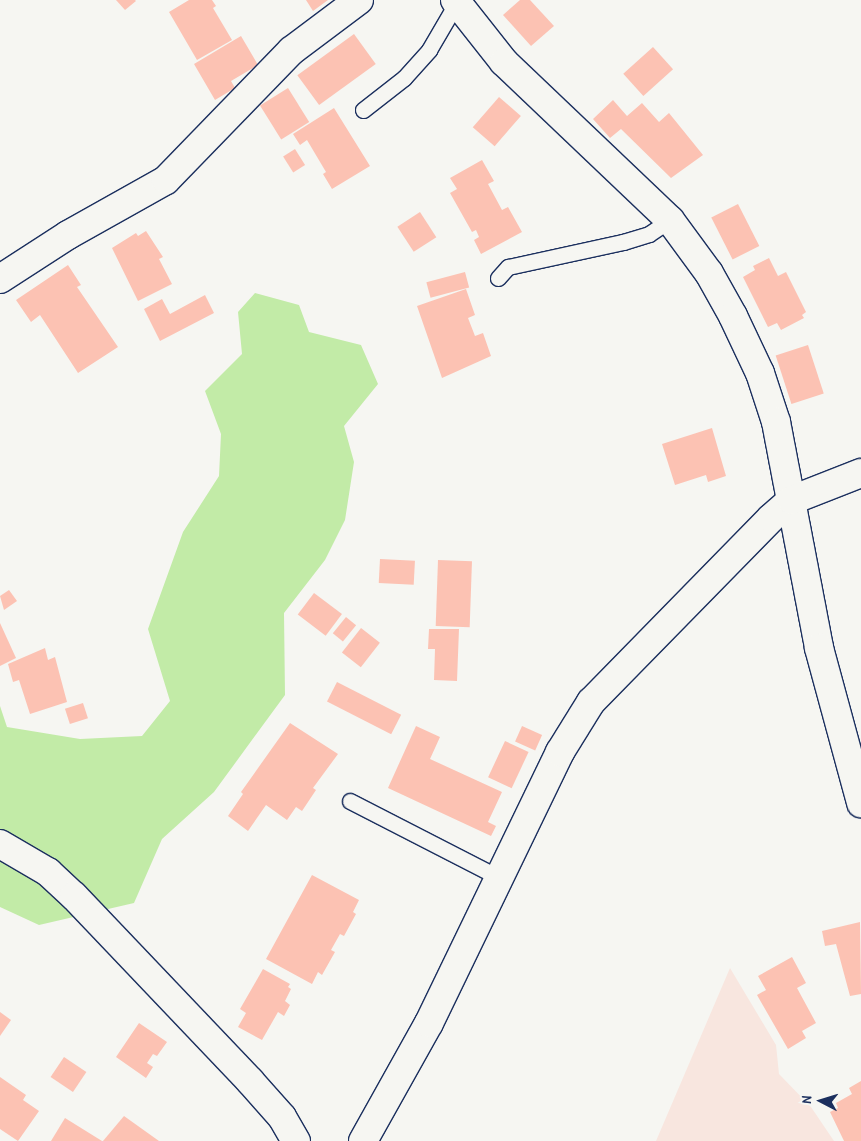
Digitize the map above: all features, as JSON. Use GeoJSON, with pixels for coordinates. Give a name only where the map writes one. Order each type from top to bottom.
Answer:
{"type":"FeatureCollection","features":[{"type":"Feature","properties":{"kind":"street"},"geometry":{"type":"LineString","coordinates":[[0,279],[68,235],[166,180],[291,52],[359,0]]}},
{"type":"Feature","properties":{"kind":"street"},"geometry":{"type":"LineString","coordinates":[[456,1],[504,62],[670,220],[709,273],[760,373],[776,422],[819,648],[860,791]]}},
{"type":"Feature","properties":{"kind":"street"},"geometry":{"type":"LineString","coordinates":[[363,1141],[429,1023],[560,752],[591,702],[754,534],[792,500],[861,473]]}},
{"type":"Feature","properties":{"kind":"street"},"geometry":{"type":"LineString","coordinates":[[0,844],[48,872],[74,896],[250,1081],[282,1117],[296,1141]]}},
{"type":"Feature","properties":{"kind":"lane"},"geometry":{"type":"LineString","coordinates":[[363,110],[404,78],[429,50],[456,1]]}},
{"type":"Feature","properties":{"kind":"lane"},"geometry":{"type":"LineString","coordinates":[[498,278],[508,267],[623,242],[649,234],[670,220]]}},
{"type":"Feature","properties":{"kind":"lane"},"geometry":{"type":"LineString","coordinates":[[350,801],[500,878]]}},
{"type":"Feature","properties":{"kind":"shaded area"},"geometry":{"type":"Polygon","coordinates":[[[730,968],[776,1045],[779,1074],[811,1107],[834,1141],[656,1141],[730,968]]]}},
{"type":"Feature","properties":{"kind":"green space"},"geometry":{"type":"Polygon","coordinates":[[[255,293],[299,305],[309,332],[361,345],[378,384],[344,426],[354,462],[345,520],[325,560],[284,613],[285,695],[214,792],[162,839],[134,903],[39,925],[0,907],[0,706],[7,727],[80,739],[142,736],[170,701],[148,629],[183,532],[219,476],[221,434],[205,391],[242,354],[238,312],[255,293]]]}},
{"type":"Feature","properties":{"kind":"building"},"geometry":{"type":"Polygon","coordinates":[[[116,0],[135,0],[136,1],[125,10],[116,0]]]}},
{"type":"Feature","properties":{"kind":"building"},"geometry":{"type":"Polygon","coordinates":[[[189,0],[212,0],[216,6],[213,8],[232,40],[197,60],[169,12],[189,0]]]}},
{"type":"Feature","properties":{"kind":"building"},"geometry":{"type":"Polygon","coordinates":[[[306,0],[328,0],[313,11],[306,0]]]}},
{"type":"Feature","properties":{"kind":"building"},"geometry":{"type":"Polygon","coordinates":[[[520,0],[530,0],[554,26],[531,46],[503,15],[520,0]]]}},
{"type":"Feature","properties":{"kind":"building"},"geometry":{"type":"Polygon","coordinates":[[[354,34],[376,64],[319,105],[297,75],[354,34]]]}},
{"type":"Feature","properties":{"kind":"building"},"geometry":{"type":"Polygon","coordinates":[[[241,36],[258,65],[231,81],[235,88],[215,100],[194,64],[241,36]]]}},
{"type":"Feature","properties":{"kind":"building"},"geometry":{"type":"Polygon","coordinates":[[[653,47],[673,69],[643,96],[623,74],[653,47]]]}},
{"type":"Feature","properties":{"kind":"building"},"geometry":{"type":"Polygon","coordinates":[[[288,88],[309,122],[281,139],[260,105],[288,88]]]}},
{"type":"Feature","properties":{"kind":"building"},"geometry":{"type":"Polygon","coordinates":[[[499,97],[521,116],[495,146],[473,127],[499,97]]]}},
{"type":"Feature","properties":{"kind":"building"},"geometry":{"type":"Polygon","coordinates":[[[613,100],[627,116],[642,103],[659,122],[669,113],[703,155],[671,178],[621,129],[610,138],[593,119],[613,100]]]}},
{"type":"Feature","properties":{"kind":"building"},"geometry":{"type":"Polygon","coordinates":[[[334,108],[370,166],[332,189],[323,174],[326,172],[307,140],[300,145],[293,134],[334,108]]]}},
{"type":"Feature","properties":{"kind":"building"},"geometry":{"type":"Polygon","coordinates":[[[295,149],[305,165],[293,173],[283,156],[295,149]]]}},
{"type":"Feature","properties":{"kind":"building"},"geometry":{"type":"Polygon","coordinates":[[[482,160],[494,181],[488,184],[502,210],[508,207],[522,232],[481,254],[474,240],[479,237],[476,230],[472,232],[450,193],[457,189],[450,178],[482,160]]]}},
{"type":"Feature","properties":{"kind":"building"},"geometry":{"type":"Polygon","coordinates":[[[738,204],[759,246],[733,259],[711,218],[738,204]]]}},
{"type":"Feature","properties":{"kind":"building"},"geometry":{"type":"Polygon","coordinates":[[[420,212],[436,237],[414,252],[397,227],[420,212]]]}},
{"type":"Feature","properties":{"kind":"building"},"geometry":{"type":"Polygon","coordinates":[[[146,231],[163,257],[159,259],[172,284],[138,301],[112,248],[136,233],[138,236],[146,231]]]}},
{"type":"Feature","properties":{"kind":"building"},"geometry":{"type":"Polygon","coordinates":[[[769,258],[778,276],[786,272],[806,312],[802,315],[804,318],[781,330],[777,323],[768,327],[743,277],[755,270],[753,266],[769,258]]]}},
{"type":"Feature","properties":{"kind":"building"},"geometry":{"type":"Polygon","coordinates":[[[68,265],[81,285],[77,287],[118,347],[78,373],[40,315],[31,322],[16,300],[68,265]]]}},
{"type":"Feature","properties":{"kind":"building"},"geometry":{"type":"Polygon","coordinates":[[[465,272],[469,287],[431,298],[426,282],[465,272]]]}},
{"type":"Feature","properties":{"kind":"building"},"geometry":{"type":"Polygon","coordinates":[[[466,289],[475,315],[468,318],[475,336],[483,333],[491,356],[442,378],[417,306],[466,289]]]}},
{"type":"Feature","properties":{"kind":"building"},"geometry":{"type":"Polygon","coordinates":[[[205,295],[214,313],[160,341],[144,309],[162,299],[170,314],[205,295]]]}},
{"type":"Feature","properties":{"kind":"building"},"geometry":{"type":"Polygon","coordinates":[[[808,345],[824,394],[791,404],[776,356],[808,345]]]}},
{"type":"Feature","properties":{"kind":"building"},"geometry":{"type":"Polygon","coordinates":[[[712,428],[726,476],[708,482],[706,475],[675,485],[662,444],[712,428]]]}},
{"type":"Feature","properties":{"kind":"building"},"geometry":{"type":"Polygon","coordinates":[[[380,559],[415,561],[414,585],[379,583],[380,559]]]}},
{"type":"Feature","properties":{"kind":"building"},"geometry":{"type":"Polygon","coordinates":[[[438,560],[472,561],[470,627],[436,626],[438,560]]]}},
{"type":"Feature","properties":{"kind":"building"},"geometry":{"type":"Polygon","coordinates":[[[9,590],[17,601],[4,610],[0,596],[9,590]]]}},
{"type":"Feature","properties":{"kind":"building"},"geometry":{"type":"Polygon","coordinates":[[[314,593],[342,614],[326,636],[298,615],[314,593]]]}},
{"type":"Feature","properties":{"kind":"building"},"geometry":{"type":"Polygon","coordinates":[[[346,617],[356,625],[343,642],[333,633],[346,617]]]}},
{"type":"Feature","properties":{"kind":"building"},"geometry":{"type":"Polygon","coordinates":[[[0,623],[16,658],[0,666],[0,623]]]}},
{"type":"Feature","properties":{"kind":"building"},"geometry":{"type":"Polygon","coordinates":[[[361,628],[380,643],[361,667],[342,652],[361,628]]]}},
{"type":"Feature","properties":{"kind":"building"},"geometry":{"type":"Polygon","coordinates":[[[429,629],[459,629],[457,681],[434,680],[435,649],[428,649],[429,629]]]}},
{"type":"Feature","properties":{"kind":"building"},"geometry":{"type":"Polygon","coordinates":[[[45,648],[48,660],[55,657],[67,702],[30,714],[19,680],[13,682],[8,664],[45,648]]]}},
{"type":"Feature","properties":{"kind":"building"},"geometry":{"type":"Polygon","coordinates":[[[337,682],[401,715],[391,734],[327,702],[337,682]]]}},
{"type":"Feature","properties":{"kind":"building"},"geometry":{"type":"Polygon","coordinates":[[[83,703],[88,718],[70,724],[65,709],[83,703]]]}},
{"type":"Feature","properties":{"kind":"building"},"geometry":{"type":"Polygon","coordinates":[[[290,723],[338,754],[313,788],[316,790],[302,811],[296,807],[287,820],[266,805],[248,831],[228,816],[243,794],[241,792],[290,723]]]}},
{"type":"Feature","properties":{"kind":"building"},"geometry":{"type":"Polygon","coordinates":[[[416,726],[440,737],[430,759],[502,792],[488,822],[496,826],[491,836],[388,788],[416,726]]]}},
{"type":"Feature","properties":{"kind":"building"},"geometry":{"type":"Polygon","coordinates":[[[522,726],[542,735],[535,750],[515,742],[522,726]]]}},
{"type":"Feature","properties":{"kind":"building"},"geometry":{"type":"Polygon","coordinates":[[[505,741],[529,752],[512,788],[488,777],[505,741]]]}},
{"type":"Feature","properties":{"kind":"building"},"geometry":{"type":"Polygon","coordinates":[[[312,875],[359,900],[353,912],[356,914],[344,936],[340,934],[331,950],[335,952],[322,975],[318,972],[312,984],[266,959],[312,875]]]}},
{"type":"Feature","properties":{"kind":"building"},"geometry":{"type":"Polygon","coordinates":[[[860,922],[861,994],[850,996],[836,944],[825,946],[822,931],[860,922]]]}},
{"type":"Feature","properties":{"kind":"building"},"geometry":{"type":"Polygon","coordinates":[[[792,957],[806,983],[797,988],[816,1023],[802,1031],[806,1038],[788,1049],[757,995],[766,990],[758,976],[792,957]]]}},
{"type":"Feature","properties":{"kind":"building"},"geometry":{"type":"Polygon","coordinates":[[[263,969],[290,984],[288,987],[291,989],[285,1001],[290,1005],[284,1016],[278,1012],[262,1040],[238,1027],[246,1013],[240,1009],[263,969]]]}},
{"type":"Feature","properties":{"kind":"building"},"geometry":{"type":"Polygon","coordinates":[[[0,1012],[11,1020],[0,1036],[0,1012]]]}},
{"type":"Feature","properties":{"kind":"building"},"geometry":{"type":"Polygon","coordinates":[[[139,1023],[167,1042],[157,1056],[153,1054],[147,1063],[153,1067],[146,1078],[116,1057],[139,1023]]]}},
{"type":"Feature","properties":{"kind":"building"},"geometry":{"type":"Polygon","coordinates":[[[64,1057],[86,1072],[73,1092],[51,1077],[64,1057]]]}},
{"type":"Feature","properties":{"kind":"building"},"geometry":{"type":"Polygon","coordinates":[[[0,1077],[26,1095],[23,1100],[39,1111],[18,1141],[0,1129],[0,1077]]]}},
{"type":"Feature","properties":{"kind":"building"},"geometry":{"type":"Polygon","coordinates":[[[861,1081],[861,1141],[844,1141],[830,1112],[838,1108],[836,1103],[852,1094],[849,1088],[861,1081]]]}},
{"type":"Feature","properties":{"kind":"building"},"geometry":{"type":"Polygon","coordinates":[[[124,1116],[159,1141],[103,1141],[124,1116]]]}},
{"type":"Feature","properties":{"kind":"building"},"geometry":{"type":"Polygon","coordinates":[[[65,1118],[102,1141],[51,1141],[65,1118]]]}}]}
